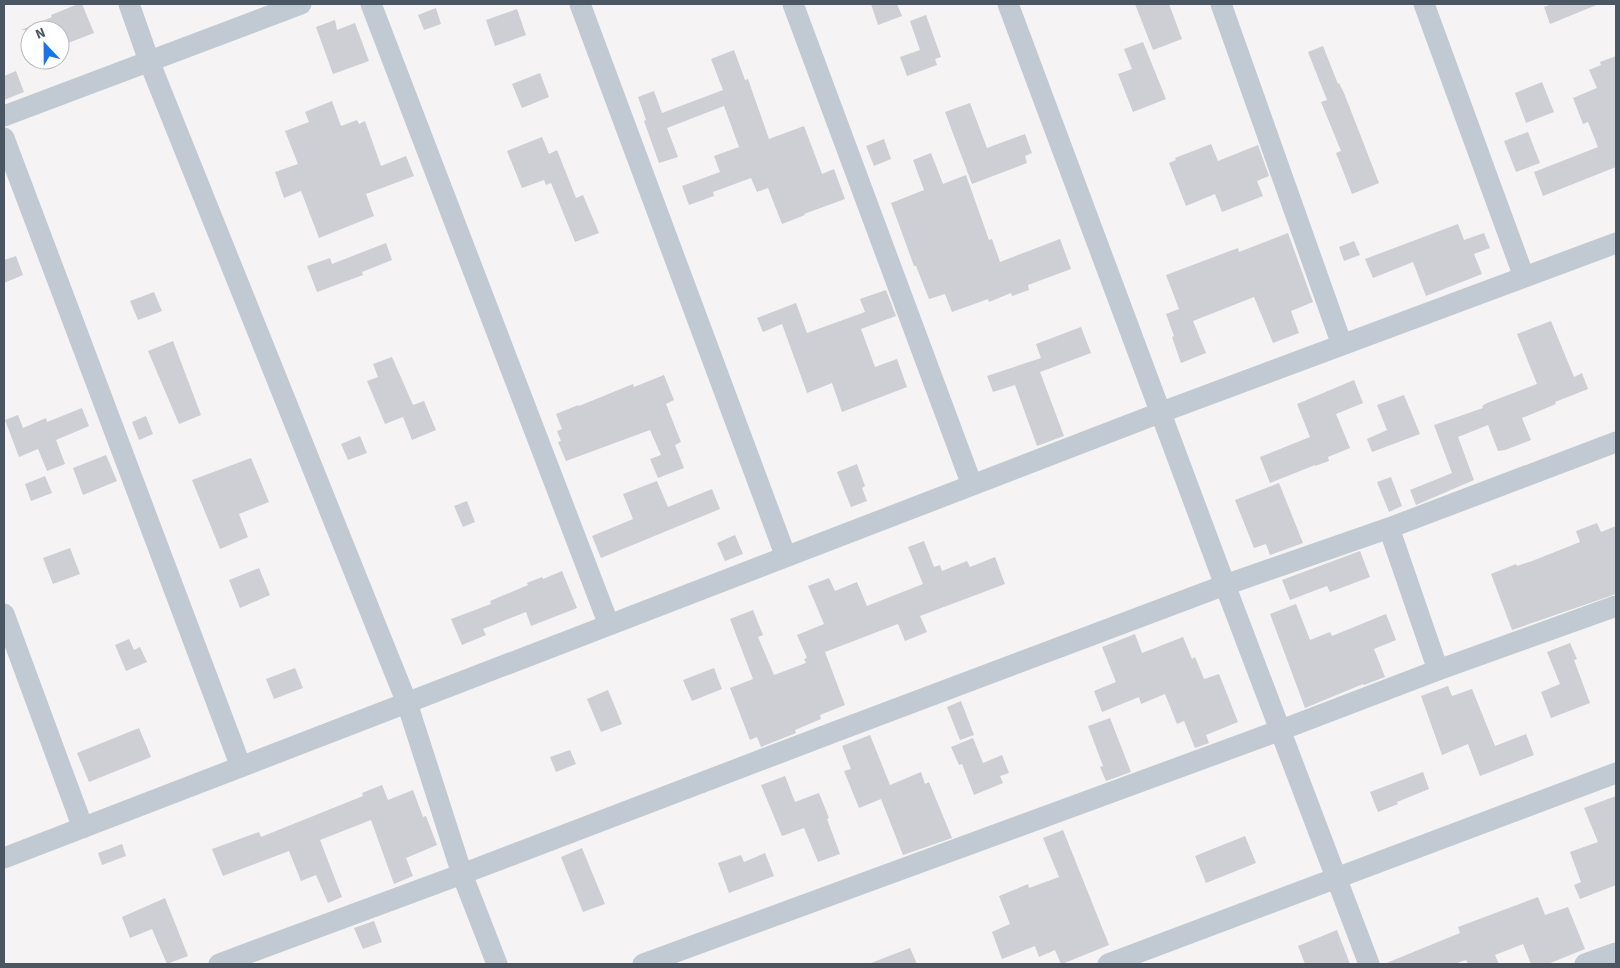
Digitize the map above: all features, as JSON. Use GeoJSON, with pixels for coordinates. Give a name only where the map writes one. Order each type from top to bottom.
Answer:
{"type":"FeatureCollection","features":[{"type":"Feature","properties":{"kind":"street"},"geometry":{"type":"LineString","coordinates":[[128,4],[149,61],[407,703],[462,874],[497,964]]}},
{"type":"Feature","properties":{"kind":"street"},"geometry":{"type":"LineString","coordinates":[[4,116],[301,4]]}},
{"type":"Feature","properties":{"kind":"street"},"geometry":{"type":"LineString","coordinates":[[371,4],[609,625]]}},
{"type":"Feature","properties":{"kind":"street"},"geometry":{"type":"LineString","coordinates":[[580,4],[786,557]]}},
{"type":"Feature","properties":{"kind":"street"},"geometry":{"type":"LineString","coordinates":[[793,4],[972,485]]}},
{"type":"Feature","properties":{"kind":"street"},"geometry":{"type":"LineString","coordinates":[[1008,4],[1369,964]]}},
{"type":"Feature","properties":{"kind":"street"},"geometry":{"type":"LineString","coordinates":[[1221,4],[1342,345]]}},
{"type":"Feature","properties":{"kind":"street"},"geometry":{"type":"LineString","coordinates":[[1424,4],[1524,277]]}},
{"type":"Feature","properties":{"kind":"street"},"geometry":{"type":"LineString","coordinates":[[4,138],[241,767]]}},
{"type":"Feature","properties":{"kind":"street"},"geometry":{"type":"LineString","coordinates":[[4,858],[1162,412],[1616,243]]}},
{"type":"Feature","properties":{"kind":"street"},"geometry":{"type":"LineString","coordinates":[[220,964],[1225,585],[1389,528],[1616,442]]}},
{"type":"Feature","properties":{"kind":"street"},"geometry":{"type":"LineString","coordinates":[[1389,528],[1438,670]]}},
{"type":"Feature","properties":{"kind":"street"},"geometry":{"type":"LineString","coordinates":[[643,964],[1281,730],[1438,670],[1616,608]]}},
{"type":"Feature","properties":{"kind":"street"},"geometry":{"type":"LineString","coordinates":[[4,614],[82,828]]}},
{"type":"Feature","properties":{"kind":"street"},"geometry":{"type":"LineString","coordinates":[[1108,964],[1616,773]]}},
{"type":"Feature","properties":{"kind":"street"},"geometry":{"type":"LineString","coordinates":[[1585,964],[1616,953]]}},
{"type":"Feature","properties":{"kind":"building"},"geometry":{"type":"Polygon","coordinates":[[[82,4],[94,33],[70,42],[70,20],[45,20],[52,17],[51,15],[82,4]]]}},
{"type":"Feature","properties":{"kind":"building"},"geometry":{"type":"Polygon","coordinates":[[[871,4],[897,4],[902,16],[878,25],[871,4]]]}},
{"type":"Feature","properties":{"kind":"building"},"geometry":{"type":"Polygon","coordinates":[[[1135,4],[1169,4],[1182,39],[1153,50],[1135,4]]]}},
{"type":"Feature","properties":{"kind":"building"},"geometry":{"type":"Polygon","coordinates":[[[1552,4],[1599,4],[1550,24],[1544,7],[1552,4]]]}},
{"type":"Feature","properties":{"kind":"building"},"geometry":{"type":"Polygon","coordinates":[[[436,8],[441,24],[424,30],[418,15],[436,8]]]}},
{"type":"Feature","properties":{"kind":"building"},"geometry":{"type":"Polygon","coordinates":[[[517,9],[526,35],[495,46],[486,20],[517,9]]]}},
{"type":"Feature","properties":{"kind":"building"},"geometry":{"type":"Polygon","coordinates":[[[926,15],[941,57],[935,59],[937,65],[907,76],[900,57],[920,50],[910,21],[926,15]]]}},
{"type":"Feature","properties":{"kind":"building"},"geometry":{"type":"Polygon","coordinates":[[[335,20],[337,30],[355,23],[369,61],[333,74],[316,27],[335,20]]]}},
{"type":"Feature","properties":{"kind":"building"},"geometry":{"type":"Polygon","coordinates":[[[1143,42],[1166,99],[1133,112],[1118,74],[1132,69],[1124,49],[1143,42]]]}},
{"type":"Feature","properties":{"kind":"building"},"geometry":{"type":"Polygon","coordinates":[[[1323,46],[1338,84],[1344,93],[1379,183],[1352,194],[1336,153],[1341,151],[1321,102],[1327,100],[1308,52],[1323,46]]]}},
{"type":"Feature","properties":{"kind":"building"},"geometry":{"type":"Polygon","coordinates":[[[734,50],[745,80],[748,79],[769,139],[804,126],[822,174],[834,169],[845,199],[782,224],[768,188],[757,192],[751,178],[713,192],[714,196],[689,205],[682,186],[720,172],[714,156],[739,147],[724,106],[667,128],[678,157],[659,163],[644,121],[646,120],[638,97],[654,91],[662,113],[723,90],[711,59],[734,50]]]}},
{"type":"Feature","properties":{"kind":"building"},"geometry":{"type":"Polygon","coordinates":[[[1616,56],[1616,167],[1543,196],[1534,172],[1598,147],[1588,122],[1583,124],[1573,98],[1597,88],[1589,70],[1601,65],[1600,62],[1616,56]]]}},
{"type":"Feature","properties":{"kind":"building"},"geometry":{"type":"Polygon","coordinates":[[[16,71],[24,92],[4,100],[4,76],[16,71]]]}},
{"type":"Feature","properties":{"kind":"building"},"geometry":{"type":"Polygon","coordinates":[[[540,73],[549,97],[522,108],[512,84],[540,73]]]}},
{"type":"Feature","properties":{"kind":"building"},"geometry":{"type":"Polygon","coordinates":[[[1542,82],[1554,112],[1526,123],[1515,93],[1542,82]]]}},
{"type":"Feature","properties":{"kind":"building"},"geometry":{"type":"Polygon","coordinates":[[[332,101],[341,126],[357,120],[359,124],[365,121],[381,166],[406,156],[414,176],[366,194],[374,216],[319,238],[301,191],[284,198],[275,172],[298,164],[285,131],[309,122],[305,112],[332,101]]]}},
{"type":"Feature","properties":{"kind":"building"},"geometry":{"type":"Polygon","coordinates":[[[970,103],[987,148],[1025,134],[1032,153],[1025,156],[1027,163],[972,184],[945,112],[970,103]]]}},
{"type":"Feature","properties":{"kind":"building"},"geometry":{"type":"Polygon","coordinates":[[[1528,132],[1540,163],[1516,172],[1504,141],[1528,132]]]}},
{"type":"Feature","properties":{"kind":"building"},"geometry":{"type":"Polygon","coordinates":[[[542,137],[549,154],[557,150],[576,198],[583,195],[599,233],[575,242],[551,183],[546,185],[544,180],[522,188],[507,151],[542,137]]]}},
{"type":"Feature","properties":{"kind":"building"},"geometry":{"type":"Polygon","coordinates":[[[884,139],[891,159],[874,166],[866,146],[884,139]]]}},
{"type":"Feature","properties":{"kind":"building"},"geometry":{"type":"Polygon","coordinates":[[[1211,144],[1218,161],[1258,145],[1269,176],[1257,181],[1263,196],[1222,212],[1215,194],[1186,206],[1169,163],[1176,160],[1175,158],[1211,144]]]}},
{"type":"Feature","properties":{"kind":"building"},"geometry":{"type":"Polygon","coordinates":[[[931,153],[943,184],[966,175],[989,240],[992,239],[1000,262],[1060,239],[1071,269],[1028,285],[1029,290],[1012,296],[1011,293],[989,302],[988,299],[952,312],[945,294],[929,299],[916,266],[914,266],[891,203],[924,190],[913,160],[931,153]]]}},
{"type":"Feature","properties":{"kind":"building"},"geometry":{"type":"Polygon","coordinates":[[[1458,224],[1464,240],[1484,233],[1490,248],[1474,254],[1482,274],[1426,296],[1413,262],[1373,278],[1365,259],[1458,224]]]}},
{"type":"Feature","properties":{"kind":"building"},"geometry":{"type":"Polygon","coordinates":[[[1288,233],[1313,302],[1291,311],[1299,333],[1273,343],[1254,297],[1193,321],[1206,353],[1181,363],[1166,314],[1179,309],[1166,275],[1238,248],[1239,252],[1288,233]]]}},
{"type":"Feature","properties":{"kind":"building"},"geometry":{"type":"Polygon","coordinates":[[[1354,241],[1360,255],[1344,261],[1339,247],[1354,241]]]}},
{"type":"Feature","properties":{"kind":"building"},"geometry":{"type":"Polygon","coordinates":[[[386,243],[392,260],[362,272],[363,275],[317,292],[307,266],[330,258],[332,264],[386,243]]]}},
{"type":"Feature","properties":{"kind":"building"},"geometry":{"type":"Polygon","coordinates":[[[16,256],[23,275],[4,283],[4,260],[16,256]]]}},
{"type":"Feature","properties":{"kind":"building"},"geometry":{"type":"Polygon","coordinates":[[[886,290],[896,316],[861,329],[875,367],[897,359],[907,387],[842,412],[832,383],[807,393],[782,324],[763,332],[757,318],[796,303],[807,333],[865,312],[860,299],[886,290]]]}},
{"type":"Feature","properties":{"kind":"building"},"geometry":{"type":"Polygon","coordinates":[[[154,292],[162,311],[138,320],[130,301],[154,292]]]}},
{"type":"Feature","properties":{"kind":"building"},"geometry":{"type":"Polygon","coordinates":[[[1551,321],[1574,377],[1582,373],[1588,389],[1522,418],[1531,440],[1505,450],[1498,451],[1488,425],[1458,437],[1474,480],[1416,505],[1410,490],[1452,473],[1434,425],[1483,408],[1482,406],[1487,403],[1537,384],[1517,334],[1551,321]]]}},
{"type":"Feature","properties":{"kind":"building"},"geometry":{"type":"Polygon","coordinates":[[[1081,327],[1091,353],[1040,372],[1064,436],[1037,446],[1015,385],[993,392],[987,376],[1041,358],[1036,344],[1081,327]]]}},
{"type":"Feature","properties":{"kind":"building"},"geometry":{"type":"Polygon","coordinates":[[[173,341],[201,415],[179,424],[148,351],[173,341]]]}},
{"type":"Feature","properties":{"kind":"building"},"geometry":{"type":"Polygon","coordinates":[[[392,357],[413,405],[424,401],[436,430],[412,440],[403,417],[385,424],[367,381],[378,377],[373,364],[392,357]]]}},
{"type":"Feature","properties":{"kind":"building"},"geometry":{"type":"Polygon","coordinates":[[[664,375],[674,400],[666,404],[681,442],[675,445],[684,468],[658,478],[650,459],[661,455],[650,430],[566,461],[558,442],[561,441],[557,431],[562,429],[556,414],[633,384],[634,387],[664,375]]]}},
{"type":"Feature","properties":{"kind":"building"},"geometry":{"type":"Polygon","coordinates":[[[1354,380],[1363,403],[1336,414],[1350,448],[1328,457],[1329,461],[1270,483],[1260,457],[1310,437],[1297,404],[1354,380]]]}},
{"type":"Feature","properties":{"kind":"building"},"geometry":{"type":"Polygon","coordinates":[[[1404,395],[1420,434],[1372,452],[1367,439],[1387,430],[1377,405],[1404,395]]]}},
{"type":"Feature","properties":{"kind":"building"},"geometry":{"type":"Polygon","coordinates":[[[82,408],[89,426],[56,440],[65,464],[47,471],[38,449],[19,457],[5,420],[18,415],[23,428],[46,418],[47,422],[82,408]]]}},
{"type":"Feature","properties":{"kind":"building"},"geometry":{"type":"Polygon","coordinates":[[[146,416],[153,434],[139,440],[132,422],[146,416]]]}},
{"type":"Feature","properties":{"kind":"building"},"geometry":{"type":"Polygon","coordinates":[[[360,436],[367,453],[348,460],[341,444],[360,436]]]}},
{"type":"Feature","properties":{"kind":"building"},"geometry":{"type":"Polygon","coordinates":[[[106,455],[117,481],[83,495],[73,468],[106,455]]]}},
{"type":"Feature","properties":{"kind":"building"},"geometry":{"type":"Polygon","coordinates":[[[251,458],[269,502],[239,514],[248,537],[220,549],[192,480],[251,458]]]}},
{"type":"Feature","properties":{"kind":"building"},"geometry":{"type":"Polygon","coordinates":[[[857,464],[865,486],[862,488],[867,501],[851,507],[837,472],[857,464]]]}},
{"type":"Feature","properties":{"kind":"building"},"geometry":{"type":"Polygon","coordinates":[[[45,476],[52,493],[31,501],[25,484],[45,476]]]}},
{"type":"Feature","properties":{"kind":"building"},"geometry":{"type":"Polygon","coordinates":[[[1391,477],[1402,506],[1389,512],[1377,482],[1391,477]]]}},
{"type":"Feature","properties":{"kind":"building"},"geometry":{"type":"Polygon","coordinates":[[[657,481],[668,507],[712,489],[720,509],[601,558],[592,536],[633,519],[623,494],[657,481]]]}},
{"type":"Feature","properties":{"kind":"building"},"geometry":{"type":"Polygon","coordinates":[[[1279,483],[1303,543],[1270,555],[1266,544],[1254,548],[1235,500],[1279,483]]]}},
{"type":"Feature","properties":{"kind":"building"},"geometry":{"type":"Polygon","coordinates":[[[467,501],[475,522],[463,527],[454,506],[467,501]]]}},
{"type":"Feature","properties":{"kind":"building"},"geometry":{"type":"Polygon","coordinates":[[[1597,523],[1601,532],[1616,526],[1616,594],[1512,630],[1491,574],[1516,564],[1517,566],[1532,561],[1580,542],[1576,531],[1597,523]]]}},
{"type":"Feature","properties":{"kind":"building"},"geometry":{"type":"Polygon","coordinates":[[[735,535],[743,554],[725,561],[717,543],[735,535]]]}},
{"type":"Feature","properties":{"kind":"building"},"geometry":{"type":"Polygon","coordinates":[[[924,541],[934,567],[940,565],[942,571],[967,561],[970,567],[995,557],[1005,584],[920,616],[927,632],[905,641],[898,624],[825,652],[845,705],[820,715],[821,719],[795,730],[796,733],[761,747],[757,737],[750,740],[730,688],[753,679],[730,619],[753,610],[763,635],[758,637],[774,675],[806,663],[804,659],[807,658],[797,635],[824,624],[808,586],[829,578],[835,591],[857,582],[867,606],[923,584],[908,547],[924,541]]]}},
{"type":"Feature","properties":{"kind":"building"},"geometry":{"type":"Polygon","coordinates":[[[70,548],[80,574],[53,584],[43,558],[70,548]]]}},
{"type":"Feature","properties":{"kind":"building"},"geometry":{"type":"Polygon","coordinates":[[[1360,551],[1370,577],[1330,592],[1327,586],[1290,600],[1282,580],[1360,551]]]}},
{"type":"Feature","properties":{"kind":"building"},"geometry":{"type":"Polygon","coordinates":[[[259,568],[270,595],[240,608],[229,580],[259,568]]]}},
{"type":"Feature","properties":{"kind":"building"},"geometry":{"type":"Polygon","coordinates":[[[562,571],[577,608],[531,626],[526,612],[483,629],[486,635],[462,645],[451,619],[491,604],[490,601],[528,585],[527,583],[562,571]]]}},
{"type":"Feature","properties":{"kind":"building"},"geometry":{"type":"Polygon","coordinates":[[[1296,604],[1310,640],[1330,632],[1332,636],[1386,614],[1396,640],[1374,649],[1385,677],[1305,708],[1270,614],[1296,604]]]}},
{"type":"Feature","properties":{"kind":"building"},"geometry":{"type":"Polygon","coordinates":[[[1135,634],[1142,653],[1183,637],[1192,659],[1195,657],[1204,679],[1219,674],[1238,722],[1206,735],[1209,743],[1195,748],[1184,721],[1177,724],[1165,694],[1141,704],[1139,697],[1102,712],[1094,691],[1116,682],[1102,647],[1135,634]]]}},
{"type":"Feature","properties":{"kind":"building"},"geometry":{"type":"Polygon","coordinates":[[[129,639],[134,650],[140,647],[147,662],[126,671],[115,645],[129,639]]]}},
{"type":"Feature","properties":{"kind":"building"},"geometry":{"type":"Polygon","coordinates":[[[1570,643],[1577,659],[1574,660],[1590,703],[1551,718],[1541,692],[1560,684],[1547,652],[1570,643]]]}},
{"type":"Feature","properties":{"kind":"building"},"geometry":{"type":"Polygon","coordinates":[[[295,668],[303,688],[274,699],[266,679],[295,668]]]}},
{"type":"Feature","properties":{"kind":"building"},"geometry":{"type":"Polygon","coordinates":[[[714,668],[722,689],[692,701],[683,680],[714,668]]]}},
{"type":"Feature","properties":{"kind":"building"},"geometry":{"type":"Polygon","coordinates":[[[1448,686],[1452,696],[1472,689],[1495,746],[1526,734],[1534,755],[1480,776],[1468,744],[1442,755],[1421,696],[1448,686]]]}},
{"type":"Feature","properties":{"kind":"building"},"geometry":{"type":"Polygon","coordinates":[[[608,690],[622,724],[601,732],[587,699],[608,690]]]}},
{"type":"Feature","properties":{"kind":"building"},"geometry":{"type":"Polygon","coordinates":[[[961,701],[974,735],[960,740],[947,707],[961,701]]]}},
{"type":"Feature","properties":{"kind":"building"},"geometry":{"type":"Polygon","coordinates":[[[1110,718],[1131,772],[1106,781],[1100,767],[1103,766],[1088,726],[1110,718]]]}},
{"type":"Feature","properties":{"kind":"building"},"geometry":{"type":"Polygon","coordinates":[[[139,728],[151,757],[89,782],[77,753],[139,728]]]}},
{"type":"Feature","properties":{"kind":"building"},"geometry":{"type":"Polygon","coordinates":[[[870,735],[890,785],[921,772],[925,784],[929,782],[952,838],[903,855],[881,799],[859,808],[844,771],[851,769],[842,746],[870,735]]]}},
{"type":"Feature","properties":{"kind":"building"},"geometry":{"type":"Polygon","coordinates":[[[973,738],[983,763],[1002,755],[1009,773],[1000,776],[1003,783],[974,795],[962,764],[959,765],[951,747],[973,738]]]}},
{"type":"Feature","properties":{"kind":"building"},"geometry":{"type":"Polygon","coordinates":[[[570,750],[576,764],[556,772],[550,757],[570,750]]]}},
{"type":"Feature","properties":{"kind":"building"},"geometry":{"type":"Polygon","coordinates":[[[1423,772],[1429,789],[1378,812],[1370,792],[1423,772]]]}},
{"type":"Feature","properties":{"kind":"building"},"geometry":{"type":"Polygon","coordinates":[[[785,776],[795,802],[819,793],[840,854],[818,862],[804,828],[782,836],[761,785],[785,776]]]}},
{"type":"Feature","properties":{"kind":"building"},"geometry":{"type":"Polygon","coordinates":[[[382,785],[388,800],[413,790],[423,817],[426,816],[437,845],[406,858],[413,876],[394,884],[371,820],[320,840],[342,897],[328,903],[316,875],[301,881],[289,851],[223,876],[212,849],[259,832],[261,837],[363,796],[362,793],[382,785]]]}},
{"type":"Feature","properties":{"kind":"building"},"geometry":{"type":"Polygon","coordinates":[[[1616,796],[1616,885],[1580,899],[1574,885],[1581,882],[1570,852],[1598,842],[1584,808],[1616,796]]]}},
{"type":"Feature","properties":{"kind":"building"},"geometry":{"type":"Polygon","coordinates":[[[1063,830],[1109,945],[1062,964],[1055,950],[1039,957],[1035,946],[1002,959],[992,932],[1010,924],[999,896],[1028,884],[1029,888],[1059,877],[1043,838],[1063,830]]]}},
{"type":"Feature","properties":{"kind":"building"},"geometry":{"type":"Polygon","coordinates":[[[1245,836],[1256,863],[1206,883],[1195,856],[1245,836]]]}},
{"type":"Feature","properties":{"kind":"building"},"geometry":{"type":"Polygon","coordinates":[[[122,844],[126,856],[102,865],[98,853],[122,844]]]}},
{"type":"Feature","properties":{"kind":"building"},"geometry":{"type":"Polygon","coordinates":[[[582,848],[605,904],[583,912],[561,857],[582,848]]]}},
{"type":"Feature","properties":{"kind":"building"},"geometry":{"type":"Polygon","coordinates":[[[765,853],[774,876],[729,893],[718,863],[741,855],[744,862],[765,853]]]}},
{"type":"Feature","properties":{"kind":"building"},"geometry":{"type":"Polygon","coordinates":[[[1538,897],[1545,915],[1568,907],[1585,949],[1548,964],[1531,964],[1523,944],[1495,955],[1499,964],[1468,964],[1466,960],[1454,964],[1384,964],[1460,933],[1458,927],[1538,897]]]}},
{"type":"Feature","properties":{"kind":"building"},"geometry":{"type":"Polygon","coordinates":[[[165,898],[188,956],[167,964],[152,929],[130,938],[122,917],[165,898]]]}},
{"type":"Feature","properties":{"kind":"building"},"geometry":{"type":"Polygon","coordinates":[[[374,921],[382,942],[363,949],[354,928],[374,921]]]}},
{"type":"Feature","properties":{"kind":"building"},"geometry":{"type":"Polygon","coordinates":[[[1337,930],[1350,964],[1305,964],[1298,946],[1337,930]]]}},
{"type":"Feature","properties":{"kind":"building"},"geometry":{"type":"Polygon","coordinates":[[[910,948],[917,964],[871,964],[871,963],[910,948]]]}}]}
